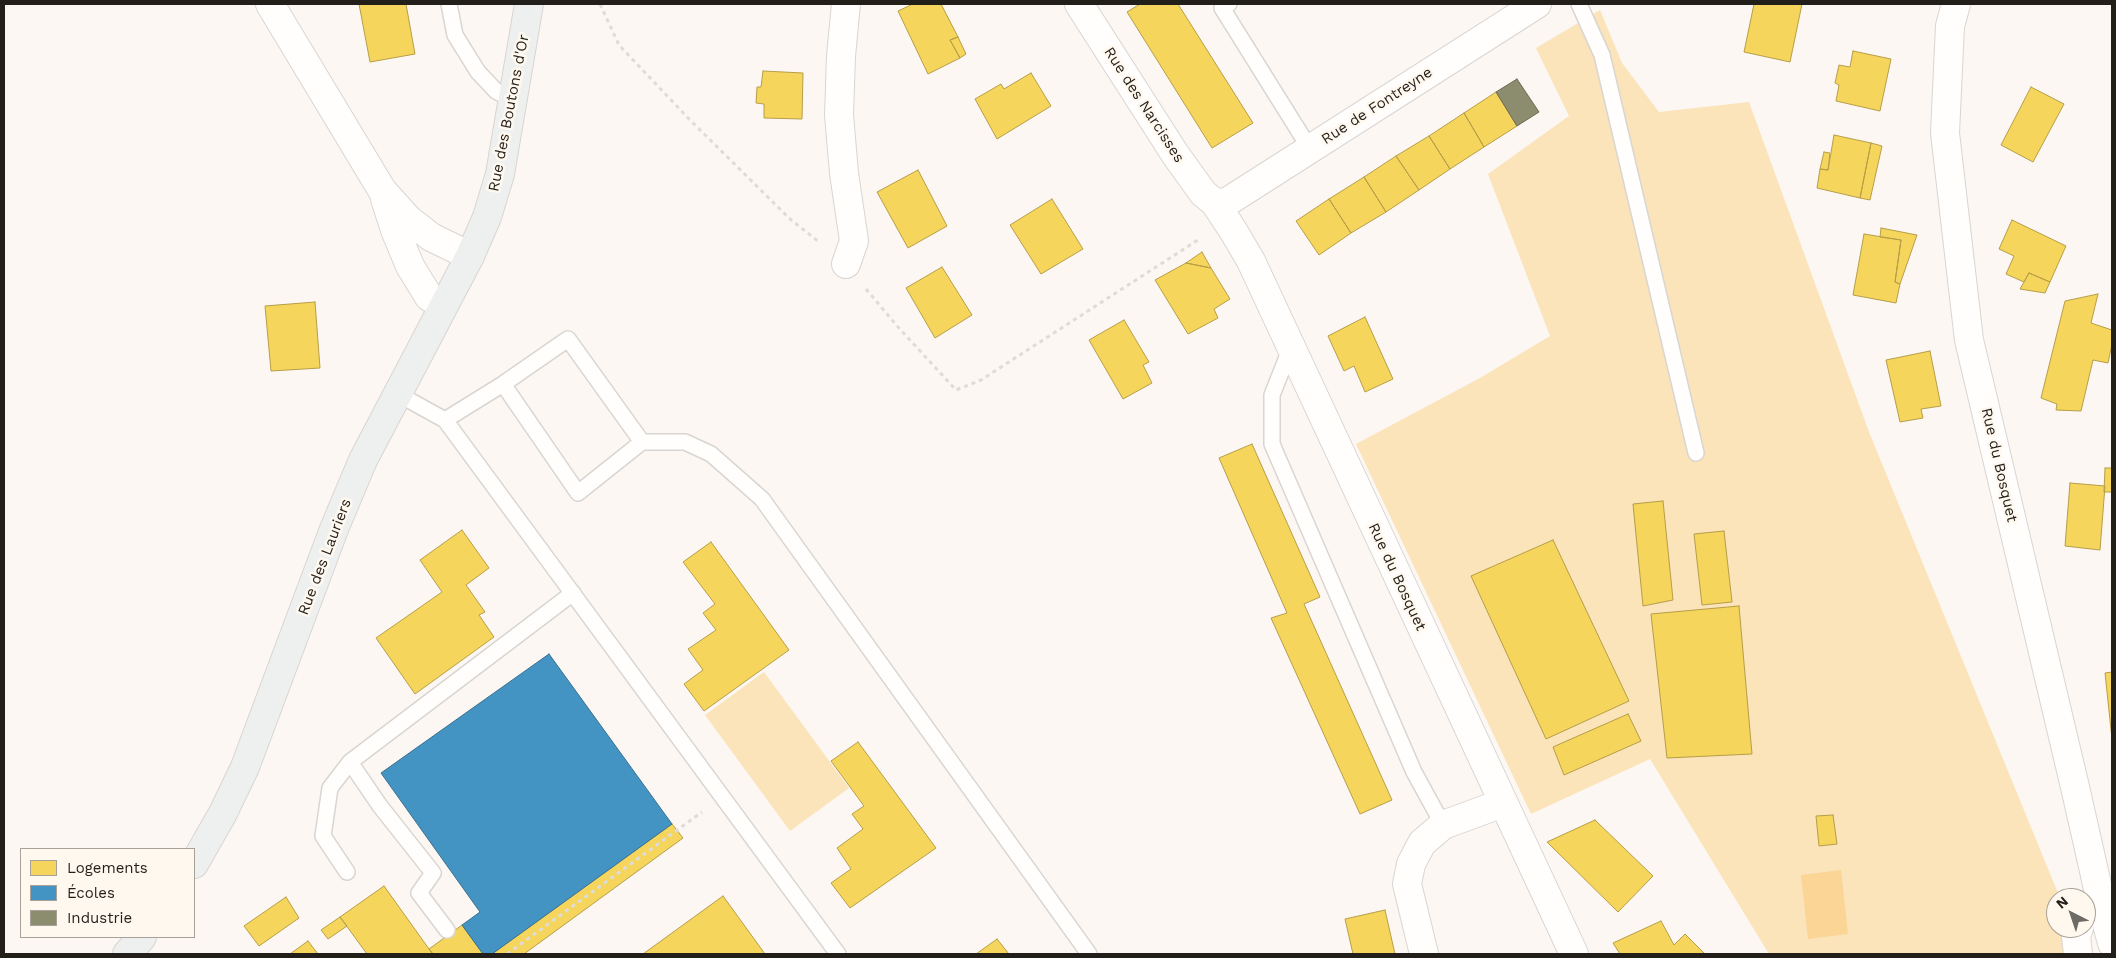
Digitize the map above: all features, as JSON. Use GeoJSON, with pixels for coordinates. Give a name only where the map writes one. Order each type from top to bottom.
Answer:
{"type":"FeatureCollection","features":[{"type":"Feature","properties":{"kind":"main road","name":"Rue des Boutons d'Or"},"geometry":{"type":"LineString","coordinates":[[470,256],[487,217],[500,174],[529,4]]}},
{"type":"Feature","properties":{"kind":"main road","name":"Rue des Lauriers"},"geometry":{"type":"LineString","coordinates":[[195,862],[223,813],[245,767],[334,529],[363,460],[470,256]]}},
{"type":"Feature","properties":{"kind":"main road"},"geometry":{"type":"LineString","coordinates":[[127,954],[141,938]]}},
{"type":"Feature","properties":{"kind":"street"},"geometry":{"type":"LineString","coordinates":[[270,4],[382,190],[408,219],[431,237],[470,256]]}},
{"type":"Feature","properties":{"kind":"street"},"geometry":{"type":"LineString","coordinates":[[846,4],[841,56],[839,115],[844,173],[854,241],[846,264]]}},
{"type":"Feature","properties":{"kind":"street","name":"Rue des Narcisses"},"geometry":{"type":"LineString","coordinates":[[1079,4],[1175,154],[1203,193],[1215,203]]}},
{"type":"Feature","properties":{"kind":"street","name":"Rue de Fontreyne"},"geometry":{"type":"LineString","coordinates":[[1215,203],[1227,202],[1310,149],[1507,12],[1537,4]]}},
{"type":"Feature","properties":{"kind":"street","name":"Rue du Bosquet"},"geometry":{"type":"LineString","coordinates":[[1956,4],[1950,26],[1945,133],[1970,340],[2076,787],[2090,888]]}},
{"type":"Feature","properties":{"kind":"street"},"geometry":{"type":"LineString","coordinates":[[382,190],[395,230],[410,266],[429,297],[444,305]]}},
{"type":"Feature","properties":{"kind":"street","name":"Rue du Bosquet"},"geometry":{"type":"LineString","coordinates":[[1215,203],[1251,261],[1574,954]]}},
{"type":"Feature","properties":{"kind":"street"},"geometry":{"type":"LineString","coordinates":[[1424,954],[1408,884],[1411,864],[1422,843],[1443,825],[1503,803]]}},
{"type":"Feature","properties":{"kind":"street","name":"Rue du Bosquet"},"geometry":{"type":"LineString","coordinates":[[2096,914],[2112,943]]}},
{"type":"Feature","properties":{"kind":"street"},"geometry":{"type":"LineString","coordinates":[[2076,938],[2078,954]]}},
{"type":"Feature","properties":{"kind":"lane"},"geometry":{"type":"LineString","coordinates":[[449,4],[455,35],[478,72],[496,91],[513,100]]}},
{"type":"Feature","properties":{"kind":"lane"},"geometry":{"type":"LineString","coordinates":[[1229,4],[1222,8],[1310,149]]}},
{"type":"Feature","properties":{"kind":"lane"},"geometry":{"type":"LineString","coordinates":[[1579,4],[1602,55],[1604,71],[1696,454]]}},
{"type":"Feature","properties":{"kind":"lane"},"geometry":{"type":"LineString","coordinates":[[446,420],[503,384],[568,339],[642,442]]}},
{"type":"Feature","properties":{"kind":"lane"},"geometry":{"type":"LineString","coordinates":[[1290,347],[1272,395],[1272,444],[1414,772],[1443,825]]}},
{"type":"Feature","properties":{"kind":"lane"},"geometry":{"type":"LineString","coordinates":[[503,384],[578,493],[642,442],[686,442],[711,454],[762,499],[1089,954]]}},
{"type":"Feature","properties":{"kind":"lane"},"geometry":{"type":"LineString","coordinates":[[398,394],[446,420],[838,954]]}},
{"type":"Feature","properties":{"kind":"lane"},"geometry":{"type":"LineString","coordinates":[[347,872],[322,836],[330,788],[350,762],[573,593]]}},
{"type":"Feature","properties":{"kind":"lane"},"geometry":{"type":"LineString","coordinates":[[350,762],[380,806],[434,873],[419,893],[447,930]]}},
{"type":"Feature","properties":{"kind":"path"},"geometry":{"type":"LineString","coordinates":[[1153,269],[1165,261]]}},
{"type":"Feature","properties":{"kind":"path"},"geometry":{"type":"LineString","coordinates":[[507,954],[681,828]]}},
{"type":"Feature","properties":{"kind":"shaded area"},"geometry":{"type":"Polygon","coordinates":[[[1600,10],[1622,63],[1659,112],[1749,102],[1869,432],[2056,888],[2046,888],[2046,938],[2065,938],[2066,954],[1769,954],[1650,759],[1531,814],[1356,444],[1480,378],[1550,336],[1488,174],[1569,116],[1536,48],[1600,10]]]}},
{"type":"Feature","properties":{"kind":"shaded area"},"geometry":{"type":"Polygon","coordinates":[[[764,672],[849,788],[790,831],[705,715],[764,672]]]}},
{"type":"Feature","properties":{"kind":"shaded area"},"geometry":{"type":"Polygon","coordinates":[[[1841,870],[1848,934],[1808,939],[1801,875],[1841,870]]]}},
{"type":"Feature","properties":{"kind":"building: Logements"},"geometry":{"type":"Polygon","coordinates":[[[359,4],[406,4],[415,54],[370,62],[359,4]]]}},
{"type":"Feature","properties":{"kind":"building: Logements"},"geometry":{"type":"Polygon","coordinates":[[[913,4],[941,4],[958,37],[950,40],[960,58],[928,74],[898,11],[913,4]]]}},
{"type":"Feature","properties":{"kind":"building: Logements"},"geometry":{"type":"Polygon","coordinates":[[[1140,4],[1178,4],[1253,123],[1212,148],[1127,12],[1140,4]]]}},
{"type":"Feature","properties":{"kind":"building: Logements"},"geometry":{"type":"Polygon","coordinates":[[[1754,4],[1802,4],[1790,62],[1744,52],[1754,4]]]}},
{"type":"Feature","properties":{"kind":"building: Logements"},"geometry":{"type":"Polygon","coordinates":[[[958,37],[966,54],[960,58],[950,40],[958,37]]]}},
{"type":"Feature","properties":{"kind":"building: Logements"},"geometry":{"type":"Polygon","coordinates":[[[1853,51],[1891,59],[1880,111],[1836,101],[1839,85],[1835,83],[1839,65],[1850,67],[1853,51]]]}},
{"type":"Feature","properties":{"kind":"building: Logements"},"geometry":{"type":"Polygon","coordinates":[[[763,71],[803,73],[802,119],[764,118],[764,104],[756,103],[757,87],[761,87],[763,71]]]}},
{"type":"Feature","properties":{"kind":"building: Logements"},"geometry":{"type":"Polygon","coordinates":[[[1031,73],[1051,106],[997,139],[975,99],[1001,84],[1004,89],[1031,73]]]}},
{"type":"Feature","properties":{"kind":"building: Logements"},"geometry":{"type":"Polygon","coordinates":[[[2031,87],[2064,104],[2033,162],[2001,145],[2031,87]]]}},
{"type":"Feature","properties":{"kind":"building: Logements"},"geometry":{"type":"Polygon","coordinates":[[[1496,92],[1517,126],[1484,147],[1464,113],[1496,92]]]}},
{"type":"Feature","properties":{"kind":"building: Logements"},"geometry":{"type":"Polygon","coordinates":[[[1464,113],[1484,147],[1450,169],[1429,136],[1464,113]]]}},
{"type":"Feature","properties":{"kind":"building: Logements"},"geometry":{"type":"Polygon","coordinates":[[[1834,135],[1871,143],[1860,198],[1817,188],[1820,169],[1828,170],[1834,135]]]}},
{"type":"Feature","properties":{"kind":"building: Logements"},"geometry":{"type":"Polygon","coordinates":[[[1429,136],[1450,169],[1419,190],[1396,156],[1429,136]]]}},
{"type":"Feature","properties":{"kind":"building: Logements"},"geometry":{"type":"Polygon","coordinates":[[[1871,143],[1882,146],[1870,200],[1860,198],[1871,143]]]}},
{"type":"Feature","properties":{"kind":"building: Logements"},"geometry":{"type":"Polygon","coordinates":[[[1824,152],[1830,153],[1828,170],[1820,169],[1824,152]]]}},
{"type":"Feature","properties":{"kind":"building: Logements"},"geometry":{"type":"Polygon","coordinates":[[[1396,156],[1419,190],[1386,212],[1364,177],[1396,156]]]}},
{"type":"Feature","properties":{"kind":"building: Logements"},"geometry":{"type":"Polygon","coordinates":[[[918,170],[947,226],[908,248],[877,192],[918,170]]]}},
{"type":"Feature","properties":{"kind":"building: Logements"},"geometry":{"type":"Polygon","coordinates":[[[1364,177],[1386,212],[1351,233],[1329,199],[1364,177]]]}},
{"type":"Feature","properties":{"kind":"building: Logements"},"geometry":{"type":"Polygon","coordinates":[[[1052,199],[1083,249],[1041,274],[1010,225],[1052,199]]]}},
{"type":"Feature","properties":{"kind":"building: Logements"},"geometry":{"type":"Polygon","coordinates":[[[1329,199],[1351,233],[1319,255],[1296,221],[1329,199]]]}},
{"type":"Feature","properties":{"kind":"building: Logements"},"geometry":{"type":"Polygon","coordinates":[[[2012,220],[2066,246],[2050,282],[2029,273],[2024,282],[2006,274],[2014,256],[1999,249],[2012,220]]]}},
{"type":"Feature","properties":{"kind":"building: Logements"},"geometry":{"type":"Polygon","coordinates":[[[1881,228],[1917,235],[1900,284],[1895,282],[1901,240],[1880,237],[1881,228]]]}},
{"type":"Feature","properties":{"kind":"building: Logements"},"geometry":{"type":"Polygon","coordinates":[[[1864,234],[1901,240],[1895,282],[1900,284],[1896,303],[1853,295],[1864,234]]]}},
{"type":"Feature","properties":{"kind":"building: Logements"},"geometry":{"type":"Polygon","coordinates":[[[1202,252],[1211,268],[1186,263],[1202,252]]]}},
{"type":"Feature","properties":{"kind":"building: Logements"},"geometry":{"type":"Polygon","coordinates":[[[1186,263],[1211,268],[1230,299],[1214,309],[1218,318],[1188,334],[1155,280],[1186,263]]]}},
{"type":"Feature","properties":{"kind":"building: Logements"},"geometry":{"type":"Polygon","coordinates":[[[942,267],[972,315],[935,338],[906,288],[942,267]]]}},
{"type":"Feature","properties":{"kind":"building: Logements"},"geometry":{"type":"Polygon","coordinates":[[[2029,273],[2050,282],[2045,293],[2020,289],[2029,273]]]}},
{"type":"Feature","properties":{"kind":"building: Logements"},"geometry":{"type":"Polygon","coordinates":[[[2098,294],[2091,323],[2112,330],[2112,344],[2108,363],[2093,360],[2081,411],[2056,410],[2057,404],[2041,398],[2065,301],[2098,294]]]}},
{"type":"Feature","properties":{"kind":"building: Logements"},"geometry":{"type":"Polygon","coordinates":[[[315,302],[320,368],[271,371],[265,306],[315,302]]]}},
{"type":"Feature","properties":{"kind":"building: Logements"},"geometry":{"type":"Polygon","coordinates":[[[1365,317],[1393,379],[1365,392],[1354,366],[1344,371],[1328,336],[1365,317]]]}},
{"type":"Feature","properties":{"kind":"building: Logements"},"geometry":{"type":"Polygon","coordinates":[[[1124,320],[1149,362],[1143,365],[1152,383],[1123,399],[1089,340],[1124,320]]]}},
{"type":"Feature","properties":{"kind":"building: Logements"},"geometry":{"type":"Polygon","coordinates":[[[1930,351],[1941,406],[1921,409],[1923,418],[1900,422],[1886,360],[1930,351]]]}},
{"type":"Feature","properties":{"kind":"building: Logements"},"geometry":{"type":"Polygon","coordinates":[[[1252,444],[1320,597],[1304,604],[1392,800],[1360,814],[1271,618],[1287,613],[1219,458],[1252,444]]]}},
{"type":"Feature","properties":{"kind":"building: Logements"},"geometry":{"type":"Polygon","coordinates":[[[2105,468],[2112,468],[2112,492],[2104,492],[2105,468]]]}},
{"type":"Feature","properties":{"kind":"building: Logements"},"geometry":{"type":"Polygon","coordinates":[[[2070,483],[2105,486],[2100,550],[2065,546],[2070,483]]]}},
{"type":"Feature","properties":{"kind":"building: Logements"},"geometry":{"type":"Polygon","coordinates":[[[1663,501],[1673,600],[1643,606],[1633,504],[1663,501]]]}},
{"type":"Feature","properties":{"kind":"building: Logements"},"geometry":{"type":"Polygon","coordinates":[[[462,530],[489,568],[466,585],[485,612],[479,615],[494,637],[415,694],[376,638],[442,592],[420,560],[462,530]]]}},
{"type":"Feature","properties":{"kind":"building: Logements"},"geometry":{"type":"Polygon","coordinates":[[[1724,531],[1732,602],[1702,605],[1694,534],[1724,531]]]}},
{"type":"Feature","properties":{"kind":"building: Logements"},"geometry":{"type":"Polygon","coordinates":[[[1553,540],[1629,701],[1546,739],[1471,576],[1553,540]]]}},
{"type":"Feature","properties":{"kind":"building: Logements"},"geometry":{"type":"Polygon","coordinates":[[[711,542],[789,650],[704,711],[684,684],[703,670],[688,649],[716,630],[703,613],[715,604],[683,562],[711,542]]]}},
{"type":"Feature","properties":{"kind":"building: Logements"},"geometry":{"type":"Polygon","coordinates":[[[1739,606],[1752,754],[1667,758],[1651,614],[1739,606]]]}},
{"type":"Feature","properties":{"kind":"building: Logements"},"geometry":{"type":"Polygon","coordinates":[[[2112,672],[2112,739],[2105,673],[2112,672]]]}},
{"type":"Feature","properties":{"kind":"building: Logements"},"geometry":{"type":"Polygon","coordinates":[[[1628,714],[1641,741],[1564,775],[1553,747],[1628,714]]]}},
{"type":"Feature","properties":{"kind":"building: Logements"},"geometry":{"type":"Polygon","coordinates":[[[858,742],[936,848],[850,908],[831,883],[851,869],[837,848],[863,829],[852,814],[864,806],[831,761],[858,742]]]}},
{"type":"Feature","properties":{"kind":"building: Logements"},"geometry":{"type":"Polygon","coordinates":[[[1833,815],[1837,844],[1819,846],[1816,816],[1833,815]]]}},
{"type":"Feature","properties":{"kind":"building: Logements"},"geometry":{"type":"Polygon","coordinates":[[[1595,820],[1653,876],[1618,912],[1547,842],[1595,820]]]}},
{"type":"Feature","properties":{"kind":"building: Logements"},"geometry":{"type":"Polygon","coordinates":[[[672,824],[683,838],[524,954],[492,954],[672,824]]]}},
{"type":"Feature","properties":{"kind":"building: Logements"},"geometry":{"type":"Polygon","coordinates":[[[384,886],[433,954],[367,954],[340,917],[384,886]]]}},
{"type":"Feature","properties":{"kind":"building: Logements"},"geometry":{"type":"Polygon","coordinates":[[[723,896],[765,954],[643,954],[723,896]]]}},
{"type":"Feature","properties":{"kind":"building: Logements"},"geometry":{"type":"Polygon","coordinates":[[[286,897],[299,918],[259,946],[244,926],[286,897]]]}},
{"type":"Feature","properties":{"kind":"building: Logements"},"geometry":{"type":"Polygon","coordinates":[[[1385,910],[1395,954],[1353,954],[1345,919],[1385,910]]]}},
{"type":"Feature","properties":{"kind":"building: Logements"},"geometry":{"type":"Polygon","coordinates":[[[340,917],[347,926],[328,939],[321,930],[340,917]]]}},
{"type":"Feature","properties":{"kind":"building: Logements"},"geometry":{"type":"Polygon","coordinates":[[[1661,921],[1674,945],[1685,934],[1705,954],[1620,954],[1613,943],[1661,921]]]}},
{"type":"Feature","properties":{"kind":"building: Logements"},"geometry":{"type":"Polygon","coordinates":[[[462,925],[483,954],[433,954],[429,949],[462,925]]]}},
{"type":"Feature","properties":{"kind":"building: Logements"},"geometry":{"type":"Polygon","coordinates":[[[997,939],[1009,954],[976,954],[997,939]]]}},
{"type":"Feature","properties":{"kind":"building: Logements"},"geometry":{"type":"Polygon","coordinates":[[[308,941],[318,954],[290,954],[308,941]]]}},
{"type":"Feature","properties":{"kind":"building: Écoles"},"geometry":{"type":"Polygon","coordinates":[[[549,654],[672,824],[492,954],[483,954],[462,925],[480,912],[381,773],[549,654]]]}},
{"type":"Feature","properties":{"kind":"building: Industrie"},"geometry":{"type":"Polygon","coordinates":[[[1517,79],[1539,112],[1517,126],[1496,92],[1517,79]]]}}]}
